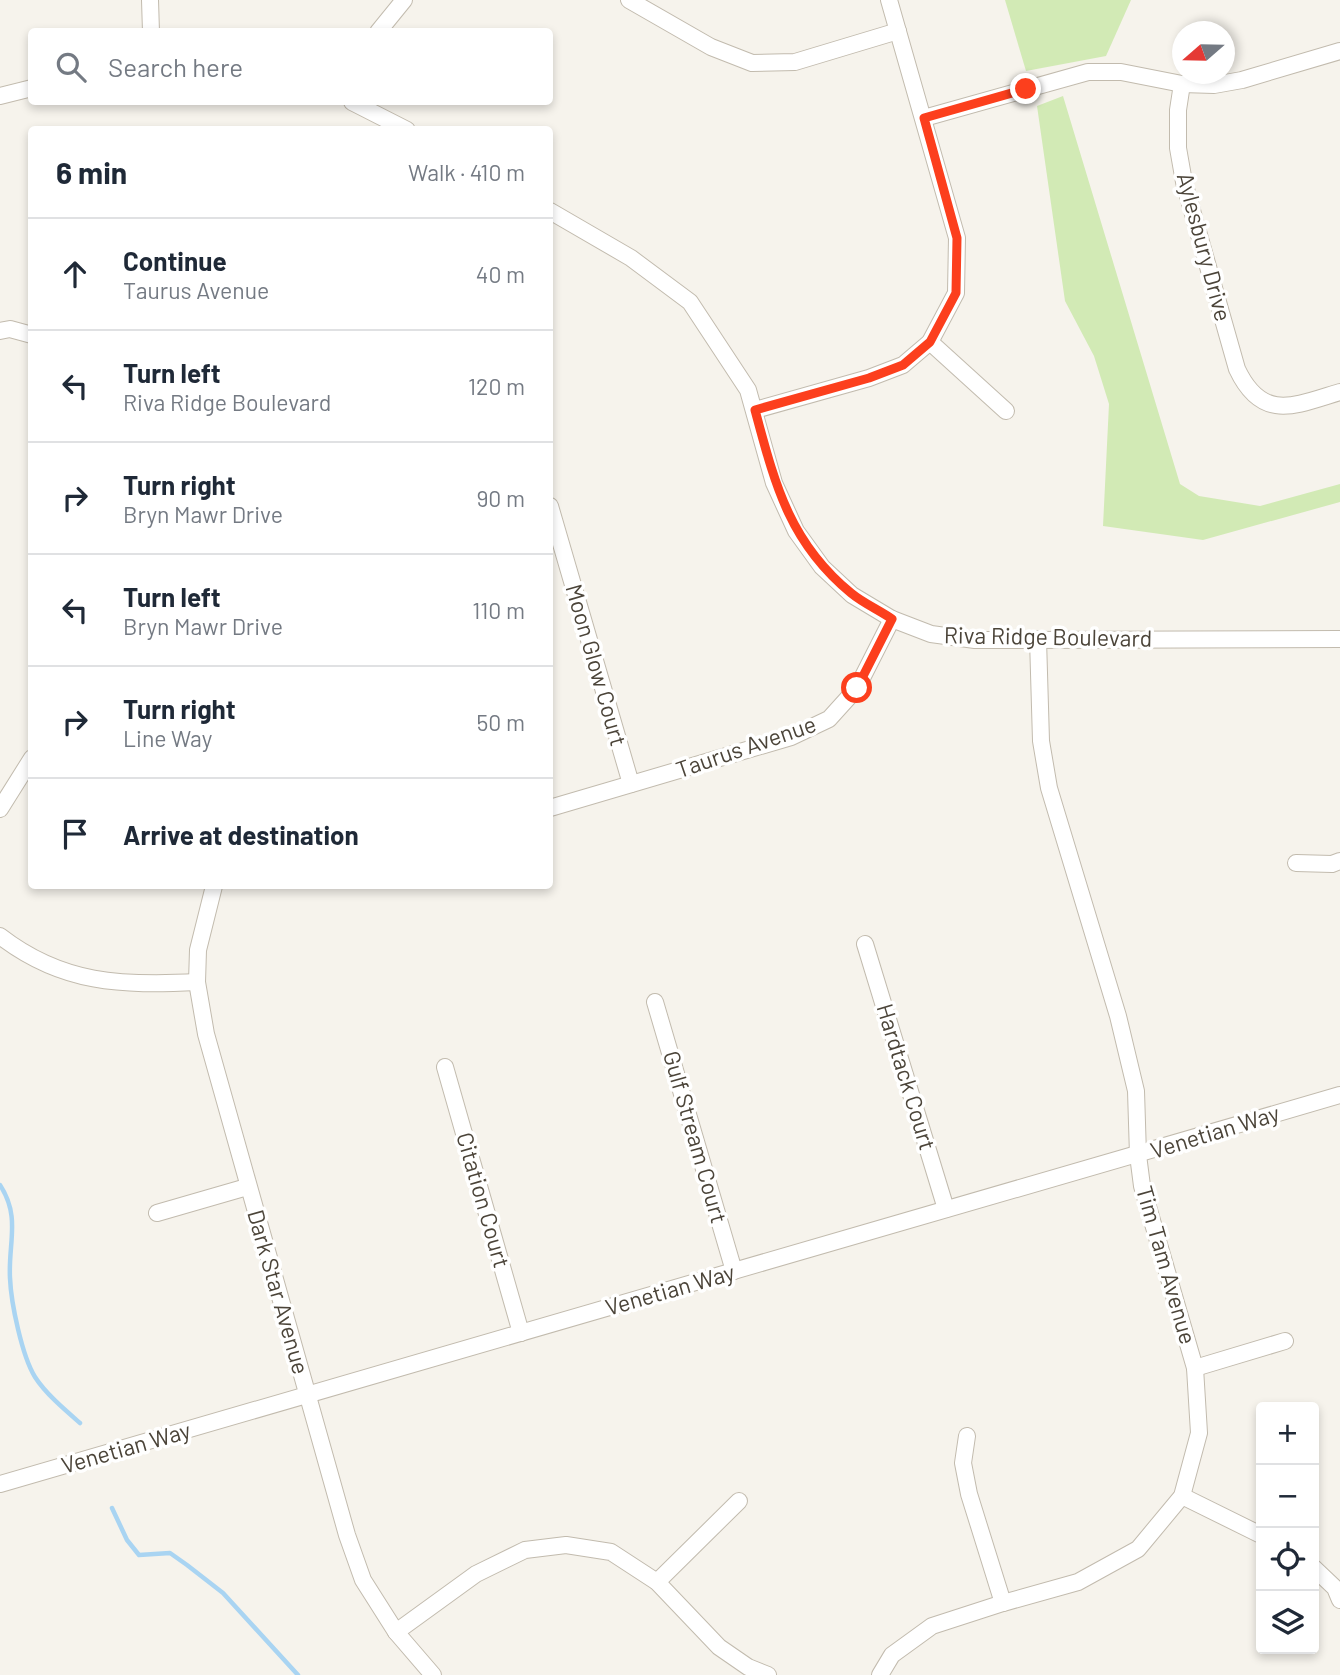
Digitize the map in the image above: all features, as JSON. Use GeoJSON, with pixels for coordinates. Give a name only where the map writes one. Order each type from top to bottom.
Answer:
{"type":"FeatureCollection","features":[{"type":"Feature","properties":{"kind":"street"},"geometry":{"type":"LineString","coordinates":[[150,0],[151,28]]}},
{"type":"Feature","properties":{"kind":"street"},"geometry":{"type":"LineString","coordinates":[[381,28],[404,0]]}},
{"type":"Feature","properties":{"kind":"street"},"geometry":{"type":"LineString","coordinates":[[629,0],[712,47],[752,63],[795,62],[898,31]]}},
{"type":"Feature","properties":{"kind":"street"},"geometry":{"type":"LineString","coordinates":[[755,410],[869,378],[903,365],[930,342],[956,293],[957,238],[889,0]]}},
{"type":"Feature","properties":{"kind":"street"},"geometry":{"type":"LineString","coordinates":[[1235,81],[1340,51]]}},
{"type":"Feature","properties":{"kind":"street"},"geometry":{"type":"LineString","coordinates":[[924,118],[1088,72],[1121,72],[1172,82]]}},
{"type":"Feature","properties":{"kind":"street"},"geometry":{"type":"LineString","coordinates":[[1182,84],[1220,84]]}},
{"type":"Feature","properties":{"kind":"street","name":"Aylesbury Drive"},"geometry":{"type":"LineString","coordinates":[[1182,84],[1178,110],[1178,148],[1184,182],[1237,369],[1246,387],[1261,401],[1282,407],[1302,404],[1340,392]]}},
{"type":"Feature","properties":{"kind":"street"},"geometry":{"type":"LineString","coordinates":[[0,96],[28,89]]}},
{"type":"Feature","properties":{"kind":"street"},"geometry":{"type":"LineString","coordinates":[[358,105],[399,126]]}},
{"type":"Feature","properties":{"kind":"street","name":"Riva Ridge Boulevard"},"geometry":{"type":"LineString","coordinates":[[553,213],[631,258],[690,302],[748,390],[774,483],[796,531],[822,567],[852,594],[892,619],[931,634],[975,640],[1340,639]]}},
{"type":"Feature","properties":{"kind":"street"},"geometry":{"type":"LineString","coordinates":[[0,331],[10,329],[28,334]]}},
{"type":"Feature","properties":{"kind":"street"},"geometry":{"type":"LineString","coordinates":[[930,342],[1006,411]]}},
{"type":"Feature","properties":{"kind":"street","name":"Moon Glow Court"},"geometry":{"type":"LineString","coordinates":[[553,516],[631,784]]}},
{"type":"Feature","properties":{"kind":"street","name":"Taurus Avenue"},"geometry":{"type":"LineString","coordinates":[[553,807],[791,737],[829,719],[857,688],[892,619]]}},
{"type":"Feature","properties":{"kind":"street","name":"Tim Tam Avenue"},"geometry":{"type":"LineString","coordinates":[[880,1675],[892,1655],[932,1626],[1077,1582],[1138,1549],[1182,1496],[1199,1433],[1195,1368],[1142,1186],[1136,1091],[1118,1016],[1049,788],[1041,741],[1038,639]]}},
{"type":"Feature","properties":{"kind":"street"},"geometry":{"type":"LineString","coordinates":[[0,808],[28,764]]}},
{"type":"Feature","properties":{"kind":"street"},"geometry":{"type":"LineString","coordinates":[[1296,863],[1332,864],[1340,861]]}},
{"type":"Feature","properties":{"kind":"street","name":"Dark Star Avenue"},"geometry":{"type":"LineString","coordinates":[[213,889],[198,950],[197,982],[206,1034],[247,1187],[346,1535],[363,1580],[396,1632],[433,1675]]}},
{"type":"Feature","properties":{"kind":"street"},"geometry":{"type":"LineString","coordinates":[[0,936],[17,949],[62,971],[108,982],[197,982]]}},
{"type":"Feature","properties":{"kind":"street","name":"Hardtack Court"},"geometry":{"type":"LineString","coordinates":[[865,944],[946,1209]]}},
{"type":"Feature","properties":{"kind":"street","name":"Gulf Stream Court"},"geometry":{"type":"LineString","coordinates":[[655,1002],[734,1271]]}},
{"type":"Feature","properties":{"kind":"street","name":"Citation Court"},"geometry":{"type":"LineString","coordinates":[[445,1067],[521,1333]]}},
{"type":"Feature","properties":{"kind":"street","name":"Venetian Way"},"geometry":{"type":"LineString","coordinates":[[0,1484],[1340,1095]]}},
{"type":"Feature","properties":{"kind":"street"},"geometry":{"type":"LineString","coordinates":[[157,1213],[247,1187]]}},
{"type":"Feature","properties":{"kind":"street"},"geometry":{"type":"LineString","coordinates":[[1195,1368],[1285,1341]]}},
{"type":"Feature","properties":{"kind":"street"},"geometry":{"type":"LineString","coordinates":[[967,1436],[963,1463],[969,1494],[1003,1603]]}},
{"type":"Feature","properties":{"kind":"street"},"geometry":{"type":"LineString","coordinates":[[1182,1496],[1256,1533]]}},
{"type":"Feature","properties":{"kind":"street"},"geometry":{"type":"LineString","coordinates":[[657,1582],[739,1501]]}},
{"type":"Feature","properties":{"kind":"street"},"geometry":{"type":"LineString","coordinates":[[396,1632],[476,1574],[525,1550],[566,1545],[611,1552],[657,1582],[719,1647],[748,1667],[768,1675]]}},
{"type":"Feature","properties":{"kind":"street"},"geometry":{"type":"LineString","coordinates":[[1319,1573],[1335,1588],[1340,1600]]}},
{"type":"Feature","properties":{"kind":"green space"},"geometry":{"type":"Polygon","coordinates":[[[1005,0],[1131,0],[1106,56],[1026,71],[1005,0]]]}},
{"type":"Feature","properties":{"kind":"green space"},"geometry":{"type":"Polygon","coordinates":[[[1063,96],[1180,484],[1199,496],[1260,506],[1340,484],[1340,502],[1203,540],[1103,526],[1109,404],[1094,356],[1065,301],[1037,106],[1063,96]]]}},
{"type":"Feature","properties":{"kind":"waterway"},"geometry":{"type":"LineString","coordinates":[[0,1185],[12,1219],[11,1289],[18,1329],[30,1368],[39,1383],[80,1423]]}},
{"type":"Feature","properties":{"kind":"waterway"},"geometry":{"type":"LineString","coordinates":[[112,1508],[127,1540],[139,1555],[170,1553],[187,1565],[223,1593],[298,1675]]}},
{"type":"Feature","properties":{"kind":"route"},"geometry":{"type":"LineString","coordinates":[[857,688],[892,619],[852,594],[822,567],[796,531],[774,483],[755,410],[869,378],[903,365],[930,342],[956,293],[957,238],[924,118],[1026,89]]}}]}
